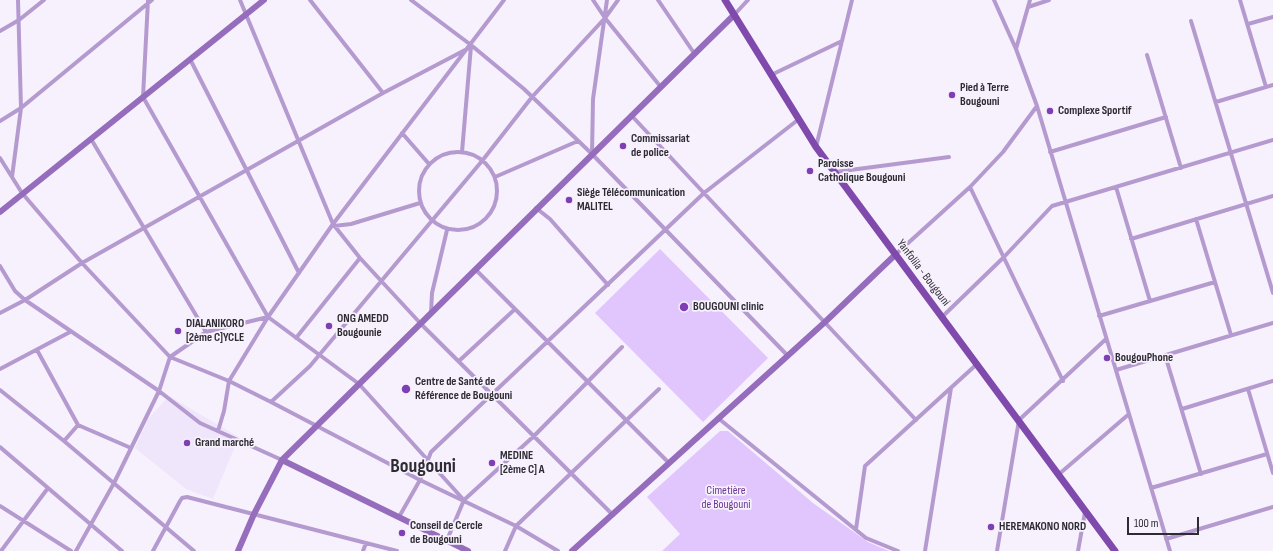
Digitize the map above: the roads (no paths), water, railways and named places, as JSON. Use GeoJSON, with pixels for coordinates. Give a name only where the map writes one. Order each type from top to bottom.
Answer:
{"type":"FeatureCollection","features":[{"type":"Feature","properties":{"kind":"main road","name":"Yanfolila - Bougouni"},"geometry":{"type":"LineString","coordinates":[[725,0],[816,146],[1115,551]]}},
{"type":"Feature","properties":{"kind":"street"},"geometry":{"type":"LineString","coordinates":[[12,177],[21,108],[18,0]]}},
{"type":"Feature","properties":{"kind":"street"},"geometry":{"type":"LineString","coordinates":[[0,32],[19,20],[44,0]]}},
{"type":"Feature","properties":{"kind":"street"},"geometry":{"type":"LineString","coordinates":[[0,121],[21,108],[152,0]]}},
{"type":"Feature","properties":{"kind":"street"},"geometry":{"type":"LineString","coordinates":[[240,0],[298,142],[334,225],[360,258],[421,324],[613,515]]}},
{"type":"Feature","properties":{"kind":"street"},"geometry":{"type":"LineString","coordinates":[[0,212],[264,0]]}},
{"type":"Feature","properties":{"kind":"street"},"geometry":{"type":"LineString","coordinates":[[310,0],[383,94]]}},
{"type":"Feature","properties":{"kind":"street"},"geometry":{"type":"LineString","coordinates":[[411,0],[472,45],[532,97],[592,154],[788,356]]}},
{"type":"Feature","properties":{"kind":"street"},"geometry":{"type":"LineString","coordinates":[[218,431],[224,412],[229,381],[268,317],[402,133],[472,45],[504,0]]}},
{"type":"Feature","properties":{"kind":"street"},"geometry":{"type":"LineString","coordinates":[[593,0],[605,18],[660,86]]}},
{"type":"Feature","properties":{"kind":"street"},"geometry":{"type":"LineString","coordinates":[[592,154],[593,99],[607,0]]}},
{"type":"Feature","properties":{"kind":"street"},"geometry":{"type":"LineString","coordinates":[[271,402],[319,355],[482,161],[532,97],[605,18],[618,0]]}},
{"type":"Feature","properties":{"kind":"street"},"geometry":{"type":"LineString","coordinates":[[658,0],[694,53]]}},
{"type":"Feature","properties":{"kind":"street"},"geometry":{"type":"LineString","coordinates":[[238,551],[254,514],[282,460],[748,0]]}},
{"type":"Feature","properties":{"kind":"street"},"geometry":{"type":"LineString","coordinates":[[816,146],[852,0]]}},
{"type":"Feature","properties":{"kind":"street"},"geometry":{"type":"LineString","coordinates":[[994,0],[1016,49],[1037,106],[1170,551]]}},
{"type":"Feature","properties":{"kind":"street"},"geometry":{"type":"LineString","coordinates":[[1016,49],[1030,0]]}},
{"type":"Feature","properties":{"kind":"street"},"geometry":{"type":"LineString","coordinates":[[1028,6],[1050,0]]}},
{"type":"Feature","properties":{"kind":"street"},"geometry":{"type":"LineString","coordinates":[[1240,0],[1266,87]]}},
{"type":"Feature","properties":{"kind":"street"},"geometry":{"type":"LineString","coordinates":[[148,2],[143,97],[268,317],[360,384],[428,458],[464,500]]}},
{"type":"Feature","properties":{"kind":"street"},"geometry":{"type":"LineString","coordinates":[[1248,24],[1273,17]]}},
{"type":"Feature","properties":{"kind":"street"},"geometry":{"type":"LineString","coordinates":[[1192,21],[1273,293]]}},
{"type":"Feature","properties":{"kind":"street"},"geometry":{"type":"LineString","coordinates":[[771,75],[842,41]]}},
{"type":"Feature","properties":{"kind":"street"},"geometry":{"type":"LineString","coordinates":[[462,152],[472,45]]}},
{"type":"Feature","properties":{"kind":"street"},"geometry":{"type":"LineString","coordinates":[[0,313],[25,300],[82,263],[383,94],[468,49]]}},
{"type":"Feature","properties":{"kind":"street"},"geometry":{"type":"LineString","coordinates":[[1147,55],[1181,168]]}},
{"type":"Feature","properties":{"kind":"street"},"geometry":{"type":"LineString","coordinates":[[190,59],[299,273]]}},
{"type":"Feature","properties":{"kind":"street"},"geometry":{"type":"LineString","coordinates":[[1216,102],[1273,85]]}},
{"type":"Feature","properties":{"kind":"street"},"geometry":{"type":"LineString","coordinates":[[572,551],[788,356],[896,254],[970,187],[1003,152],[1037,106]]}},
{"type":"Feature","properties":{"kind":"street"},"geometry":{"type":"LineString","coordinates":[[631,115],[916,420]]}},
{"type":"Feature","properties":{"kind":"street"},"geometry":{"type":"LineString","coordinates":[[1050,152],[1166,117]]}},
{"type":"Feature","properties":{"kind":"street"},"geometry":{"type":"LineString","coordinates":[[400,517],[420,480],[431,452],[704,193],[799,120]]}},
{"type":"Feature","properties":{"kind":"street"},"geometry":{"type":"LineString","coordinates":[[402,133],[429,164]]}},
{"type":"Feature","properties":{"kind":"street"},"geometry":{"type":"LineString","coordinates":[[91,139],[146,228],[206,332]]}},
{"type":"Feature","properties":{"kind":"street"},"geometry":{"type":"LineString","coordinates":[[942,317],[1004,257],[1052,206],[1273,140]]}},
{"type":"Feature","properties":{"kind":"street"},"geometry":{"type":"LineString","coordinates":[[495,177],[578,141]]}},
{"type":"Feature","properties":{"kind":"street"},"geometry":{"type":"LineString","coordinates":[[451,152],[462,152],[475,155],[482,161],[489,166],[495,177],[498,189],[496,202],[487,218],[472,228],[447,230],[432,220],[424,212],[420,203],[418,186],[423,172],[429,164],[438,157],[451,152]]}},
{"type":"Feature","properties":{"kind":"street"},"geometry":{"type":"LineString","coordinates":[[835,172],[949,157]]}},
{"type":"Feature","properties":{"kind":"street"},"geometry":{"type":"LineString","coordinates":[[0,158],[22,193],[82,263],[170,357],[229,381],[420,480],[516,526],[558,551]]}},
{"type":"Feature","properties":{"kind":"street"},"geometry":{"type":"LineString","coordinates":[[970,187],[1063,381]]}},
{"type":"Feature","properties":{"kind":"street"},"geometry":{"type":"LineString","coordinates":[[1116,187],[1150,301]]}},
{"type":"Feature","properties":{"kind":"street"},"geometry":{"type":"LineString","coordinates":[[1131,239],[1273,196]]}},
{"type":"Feature","properties":{"kind":"street"},"geometry":{"type":"LineString","coordinates":[[334,225],[351,224],[420,203]]}},
{"type":"Feature","properties":{"kind":"street"},"geometry":{"type":"LineString","coordinates":[[536,208],[550,219],[608,285]]}},
{"type":"Feature","properties":{"kind":"street"},"geometry":{"type":"LineString","coordinates":[[1196,219],[1231,335]]}},
{"type":"Feature","properties":{"kind":"street"},"geometry":{"type":"LineString","coordinates":[[431,313],[432,293],[447,230]]}},
{"type":"Feature","properties":{"kind":"street"},"geometry":{"type":"LineString","coordinates":[[296,338],[360,258]]}},
{"type":"Feature","properties":{"kind":"street"},"geometry":{"type":"LineString","coordinates":[[0,266],[15,290],[25,300],[159,391],[200,423],[282,460],[468,551]]}},
{"type":"Feature","properties":{"kind":"street"},"geometry":{"type":"LineString","coordinates":[[475,269],[547,343],[669,462]]}},
{"type":"Feature","properties":{"kind":"street"},"geometry":{"type":"LineString","coordinates":[[1100,316],[1215,282]]}},
{"type":"Feature","properties":{"kind":"street"},"geometry":{"type":"LineString","coordinates":[[459,361],[514,310]]}},
{"type":"Feature","properties":{"kind":"street"},"geometry":{"type":"LineString","coordinates":[[76,551],[114,483],[159,391],[170,357],[206,332],[268,317]]}},
{"type":"Feature","properties":{"kind":"street"},"geometry":{"type":"LineString","coordinates":[[1116,370],[1273,323]]}},
{"type":"Feature","properties":{"kind":"street"},"geometry":{"type":"LineString","coordinates":[[0,369],[70,332]]}},
{"type":"Feature","properties":{"kind":"street"},"geometry":{"type":"LineString","coordinates":[[997,551],[1019,420],[1063,381],[1106,339]]}},
{"type":"Feature","properties":{"kind":"street"},"geometry":{"type":"LineString","coordinates":[[447,540],[464,500],[534,436],[622,347]]}},
{"type":"Feature","properties":{"kind":"street"},"geometry":{"type":"LineString","coordinates":[[37,350],[78,425],[131,448]]}},
{"type":"Feature","properties":{"kind":"street"},"geometry":{"type":"LineString","coordinates":[[1166,355],[1201,474]]}},
{"type":"Feature","properties":{"kind":"street"},"geometry":{"type":"LineString","coordinates":[[856,529],[865,466],[977,364]]}},
{"type":"Feature","properties":{"kind":"street"},"geometry":{"type":"LineString","coordinates":[[1182,409],[1273,381]]}},
{"type":"Feature","properties":{"kind":"street"},"geometry":{"type":"LineString","coordinates":[[925,551],[951,388]]}},
{"type":"Feature","properties":{"kind":"street"},"geometry":{"type":"LineString","coordinates":[[504,551],[516,526],[659,389]]}},
{"type":"Feature","properties":{"kind":"street"},"geometry":{"type":"LineString","coordinates":[[1248,389],[1273,474]]}},
{"type":"Feature","properties":{"kind":"street"},"geometry":{"type":"LineString","coordinates":[[0,390],[64,441],[194,551]]}},
{"type":"Feature","properties":{"kind":"street"},"geometry":{"type":"LineString","coordinates":[[1058,475],[1129,414]]}},
{"type":"Feature","properties":{"kind":"street"},"geometry":{"type":"LineString","coordinates":[[718,418],[866,538],[898,551]]}},
{"type":"Feature","properties":{"kind":"street"},"geometry":{"type":"LineString","coordinates":[[64,441],[78,425]]}},
{"type":"Feature","properties":{"kind":"street"},"geometry":{"type":"LineString","coordinates":[[0,447],[122,551]]}},
{"type":"Feature","properties":{"kind":"street"},"geometry":{"type":"LineString","coordinates":[[1151,488],[1267,454]]}},
{"type":"Feature","properties":{"kind":"street"},"geometry":{"type":"LineString","coordinates":[[1,551],[48,488]]}},
{"type":"Feature","properties":{"kind":"street"},"geometry":{"type":"LineString","coordinates":[[153,551],[167,528],[182,498],[187,497],[397,551]]}},
{"type":"Feature","properties":{"kind":"street"},"geometry":{"type":"LineString","coordinates":[[0,506],[71,551]]}},
{"type":"Feature","properties":{"kind":"street"},"geometry":{"type":"LineString","coordinates":[[1166,539],[1273,507]]}},
{"type":"Feature","properties":{"kind":"street"},"geometry":{"type":"LineString","coordinates":[[1078,551],[1086,511]]}},
{"type":"Feature","properties":{"kind":"street"},"geometry":{"type":"LineString","coordinates":[[363,551],[366,543]]}},
{"type":"Feature","properties":{"kind":"place","name":"Pied à Terre Bougouni"},"geometry":{"type":"Point","coordinates":[952,95]}},
{"type":"Feature","properties":{"kind":"place","name":"Complexe Sportif"},"geometry":{"type":"Point","coordinates":[1050,111]}},
{"type":"Feature","properties":{"kind":"place","name":"Commissariat de police"},"geometry":{"type":"Point","coordinates":[623,146]}},
{"type":"Feature","properties":{"kind":"place","name":"Paroisse Catholique Bougouni"},"geometry":{"type":"Point","coordinates":[810,171]}},
{"type":"Feature","properties":{"kind":"place","name":"Siège Télécommunication MALITEL"},"geometry":{"type":"Point","coordinates":[569,200]}},
{"type":"Feature","properties":{"kind":"place","name":"BOUGOUNI clinic"},"geometry":{"type":"Point","coordinates":[684,307]}},
{"type":"Feature","properties":{"kind":"place","name":"ONG AMEDD Bougounie"},"geometry":{"type":"Point","coordinates":[329,326]}},
{"type":"Feature","properties":{"kind":"place","name":"DIALANIKORO [2ème C]YCLE"},"geometry":{"type":"Point","coordinates":[178,331]}},
{"type":"Feature","properties":{"kind":"place","name":"BougouPhone"},"geometry":{"type":"Point","coordinates":[1107,358]}},
{"type":"Feature","properties":{"kind":"place","name":"Centre de Santé de Référence de Bougouni"},"geometry":{"type":"Point","coordinates":[406,389]}},
{"type":"Feature","properties":{"kind":"place","name":"Grand marché"},"geometry":{"type":"Point","coordinates":[187,443]}},
{"type":"Feature","properties":{"kind":"place","name":"MEDINE [2ème C] A"},"geometry":{"type":"Point","coordinates":[492,463]}},
{"type":"Feature","properties":{"kind":"place","name":"HEREMAKONO NORD"},"geometry":{"type":"Point","coordinates":[991,527]}},
{"type":"Feature","properties":{"kind":"place","name":"Conseil de Cercle de Bougouni"},"geometry":{"type":"Point","coordinates":[402,533]}},
{"type":"Feature","properties":{"kind":"district","name":"Bougouni"},"geometry":{"type":"Point","coordinates":[423,467]}},
{"type":"Feature","properties":{"kind":"park label","name":"Cimetière de Bougouni"},"geometry":{"type":"Point","coordinates":[726,498]}}]}
